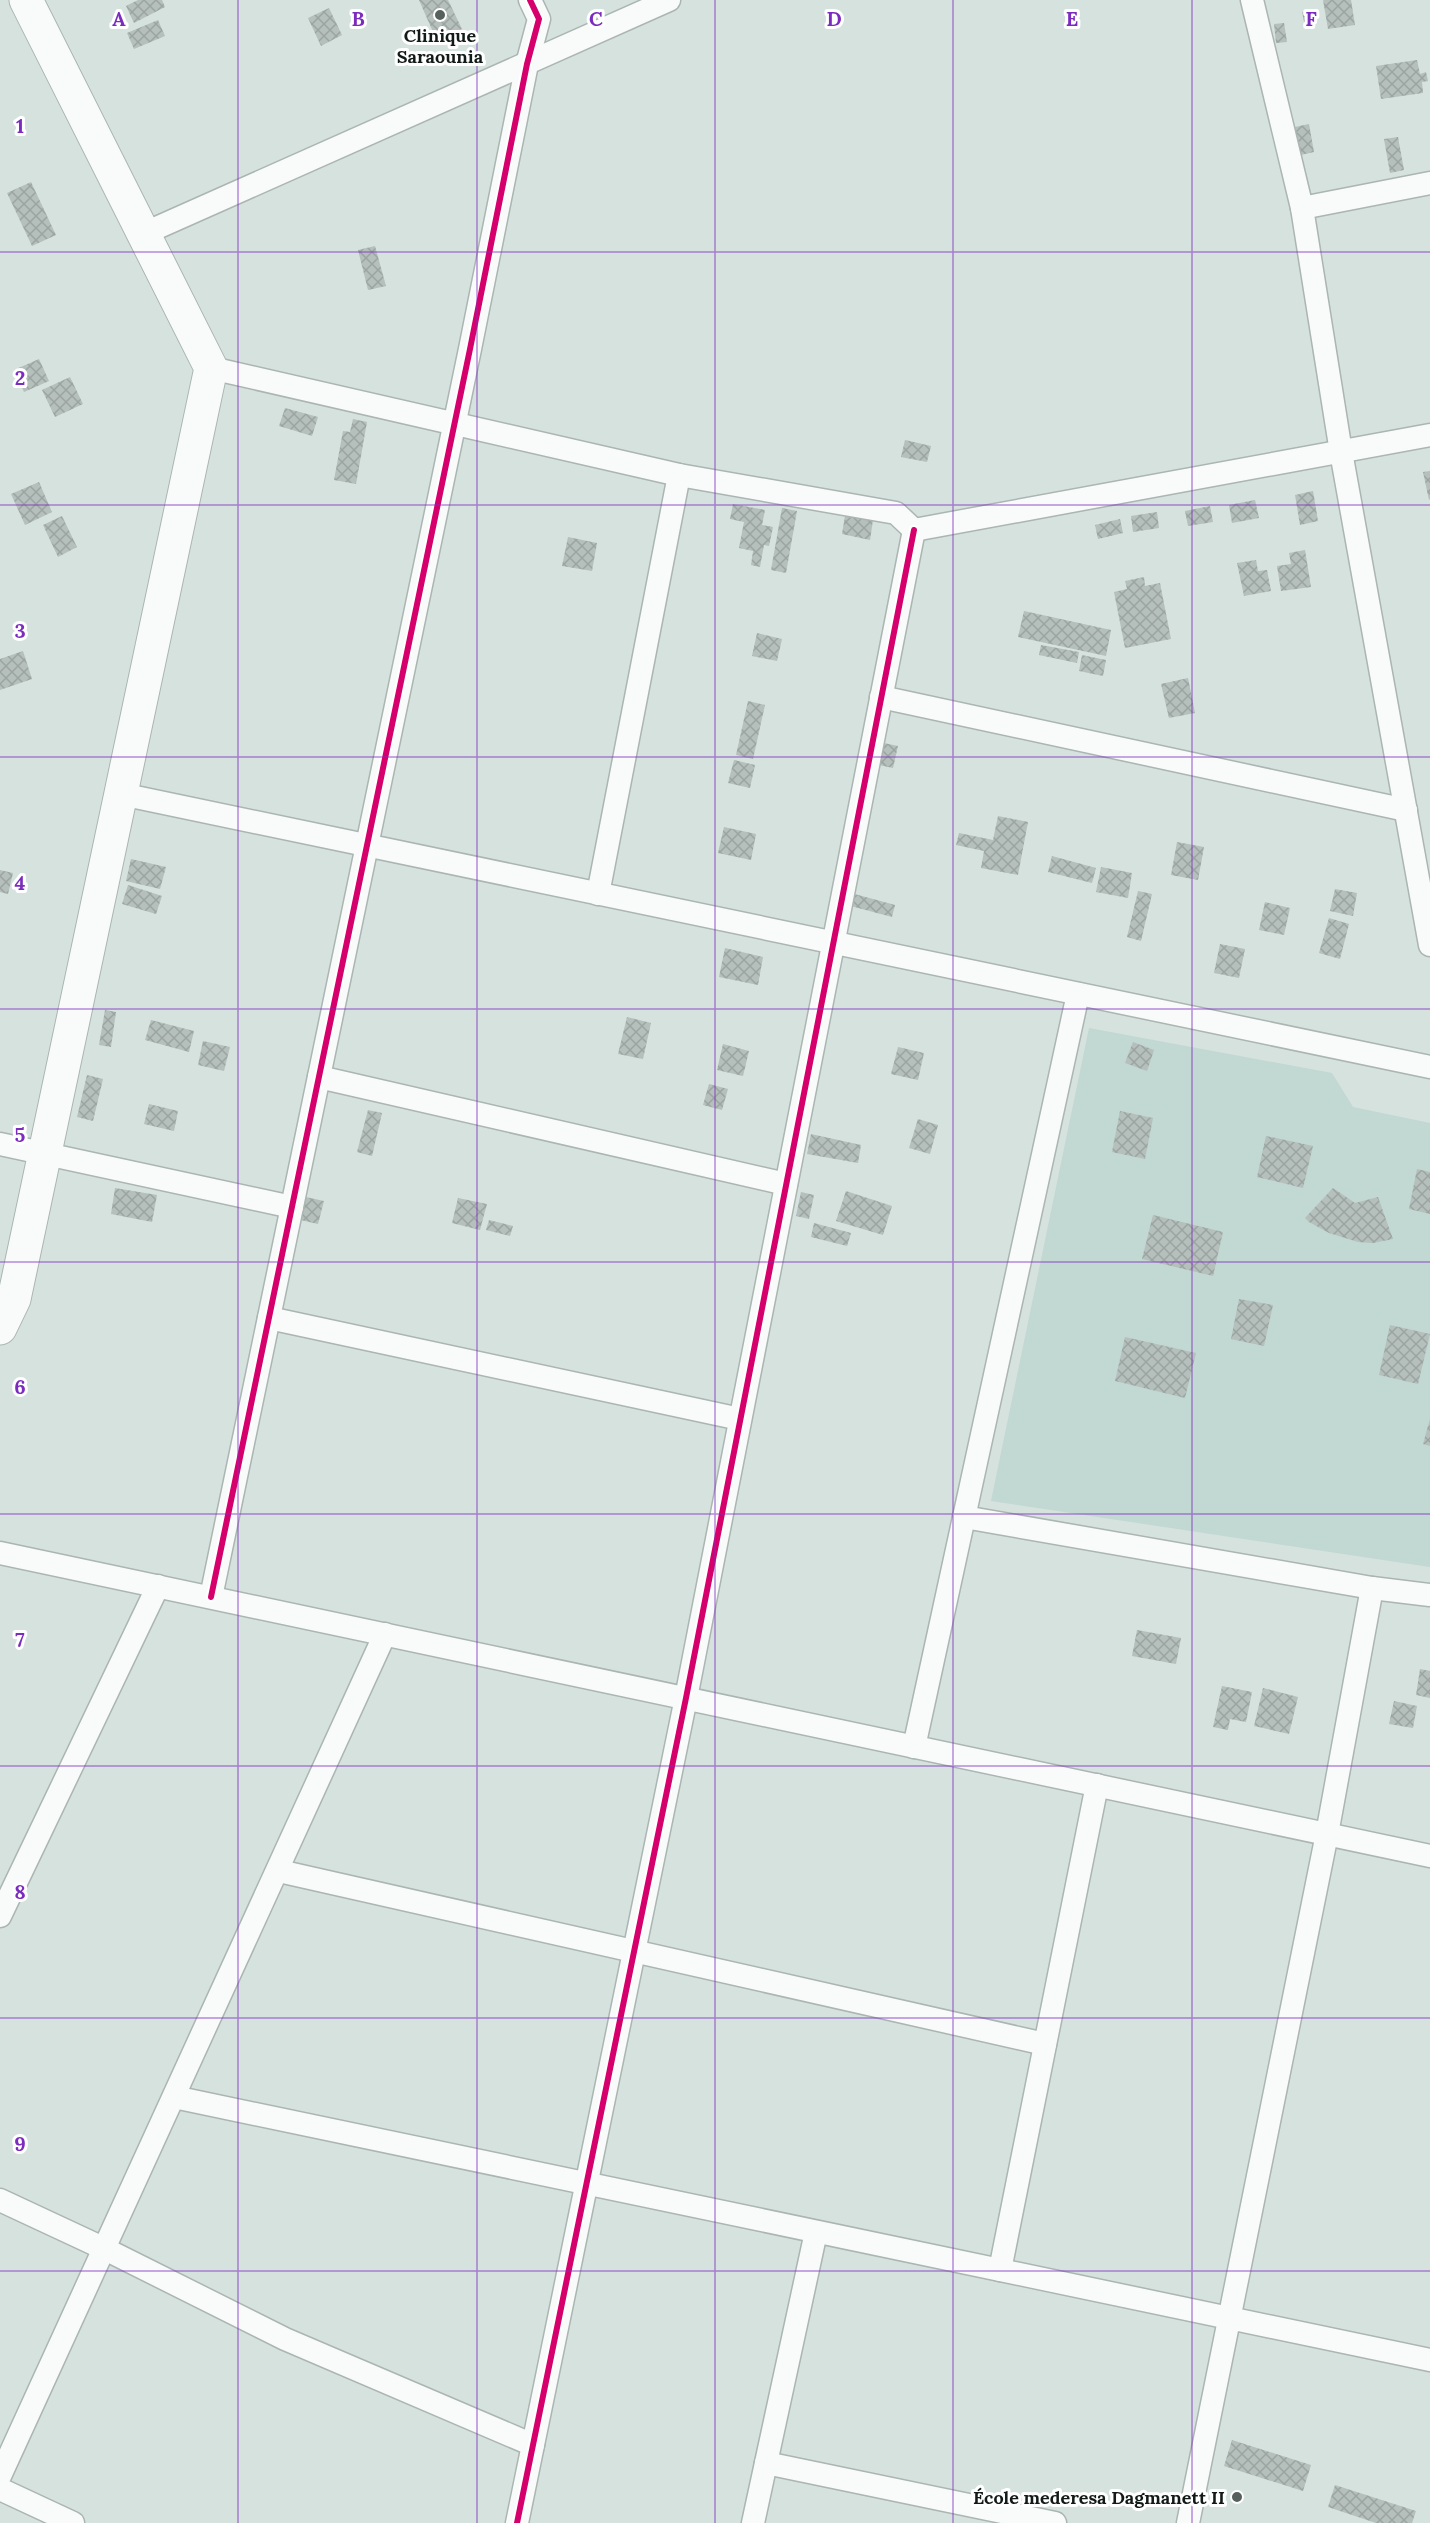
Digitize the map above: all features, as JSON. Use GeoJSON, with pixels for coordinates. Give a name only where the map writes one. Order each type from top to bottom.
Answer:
{"type":"FeatureCollection","features":[{"type":"Feature","properties":{"kind":"street"},"geometry":{"type":"LineString","coordinates":[[0,1328],[14,1299],[211,368],[26,0]]}},
{"type":"Feature","properties":{"kind":"street"},"geometry":{"type":"LineString","coordinates":[[211,1597],[455,424],[526,64],[539,19],[530,0]]}},
{"type":"Feature","properties":{"kind":"street"},"geometry":{"type":"LineString","coordinates":[[143,234],[669,0]]}},
{"type":"Feature","properties":{"kind":"street"},"geometry":{"type":"LineString","coordinates":[[1252,0],[1302,208],[1341,452],[1430,945]]}},
{"type":"Feature","properties":{"kind":"street"},"geometry":{"type":"LineString","coordinates":[[1302,208],[1430,183]]}},
{"type":"Feature","properties":{"kind":"street"},"geometry":{"type":"LineString","coordinates":[[211,368],[679,475],[896,513],[914,530]]}},
{"type":"Feature","properties":{"kind":"street"},"geometry":{"type":"LineString","coordinates":[[914,530],[1430,435]]}},
{"type":"Feature","properties":{"kind":"street"},"geometry":{"type":"LineString","coordinates":[[598,894],[679,475]]}},
{"type":"Feature","properties":{"kind":"street"},"geometry":{"type":"LineString","coordinates":[[517,2523],[686,1698],[914,530]]}},
{"type":"Feature","properties":{"kind":"street"},"geometry":{"type":"LineString","coordinates":[[881,697],[1406,810]]}},
{"type":"Feature","properties":{"kind":"street"},"geometry":{"type":"LineString","coordinates":[[121,794],[1430,1067]]}},
{"type":"Feature","properties":{"kind":"street"},"geometry":{"type":"LineString","coordinates":[[914,1746],[1078,994]]}},
{"type":"Feature","properties":{"kind":"street"},"geometry":{"type":"LineString","coordinates":[[319,1077],[786,1184]]}},
{"type":"Feature","properties":{"kind":"street"},"geometry":{"type":"LineString","coordinates":[[0,1144],[292,1207]]}},
{"type":"Feature","properties":{"kind":"street"},"geometry":{"type":"LineString","coordinates":[[269,1318],[740,1419]]}},
{"type":"Feature","properties":{"kind":"street"},"geometry":{"type":"LineString","coordinates":[[964,1517],[1372,1588],[1430,1595]]}},
{"type":"Feature","properties":{"kind":"street"},"geometry":{"type":"LineString","coordinates":[[0,1553],[1430,1856]]}},
{"type":"Feature","properties":{"kind":"street"},"geometry":{"type":"LineString","coordinates":[[0,1916],[158,1586]]}},
{"type":"Feature","properties":{"kind":"street"},"geometry":{"type":"LineString","coordinates":[[1188,2523],[1327,1834],[1372,1588]]}},
{"type":"Feature","properties":{"kind":"street"},"geometry":{"type":"LineString","coordinates":[[0,2475],[279,1871],[385,1634]]}},
{"type":"Feature","properties":{"kind":"street"},"geometry":{"type":"LineString","coordinates":[[1000,2270],[1097,1785]]}},
{"type":"Feature","properties":{"kind":"street"},"geometry":{"type":"LineString","coordinates":[[279,1871],[1045,2044]]}},
{"type":"Feature","properties":{"kind":"street"},"geometry":{"type":"LineString","coordinates":[[174,2097],[1430,2360]]}},
{"type":"Feature","properties":{"kind":"street"},"geometry":{"type":"LineString","coordinates":[[0,2200],[105,2248],[285,2339],[533,2445]]}},
{"type":"Feature","properties":{"kind":"street"},"geometry":{"type":"LineString","coordinates":[[753,2523],[816,2232]]}},
{"type":"Feature","properties":{"kind":"street"},"geometry":{"type":"LineString","coordinates":[[766,2463],[988,2516],[1055,2523]]}},
{"type":"Feature","properties":{"kind":"street"},"geometry":{"type":"LineString","coordinates":[[0,2489],[73,2523]]}},
{"type":"Feature","properties":{"kind":"shaded area"},"geometry":{"type":"Polygon","coordinates":[[[1089,1028],[1332,1073],[1353,1107],[1430,1123],[1430,1567],[991,1501],[1089,1028]]]}},
{"type":"Feature","properties":{"kind":"building"},"geometry":{"type":"Polygon","coordinates":[[[138,0],[162,0],[165,7],[134,23],[126,6],[138,0]]]}},
{"type":"Feature","properties":{"kind":"building","name":"Clinique Saraounia"},"geometry":{"type":"Polygon","coordinates":[[[419,0],[448,0],[462,29],[437,41],[419,0]]]}},
{"type":"Feature","properties":{"kind":"building"},"geometry":{"type":"Polygon","coordinates":[[[1323,0],[1351,0],[1355,25],[1328,29],[1323,0]]]}},
{"type":"Feature","properties":{"kind":"building"},"geometry":{"type":"Polygon","coordinates":[[[329,8],[342,35],[321,46],[308,18],[329,8]]]}},
{"type":"Feature","properties":{"kind":"building"},"geometry":{"type":"Polygon","coordinates":[[[1314,10],[1317,24],[1305,26],[1302,12],[1314,10]]]}},
{"type":"Feature","properties":{"kind":"building"},"geometry":{"type":"Polygon","coordinates":[[[158,20],[165,36],[134,49],[127,33],[158,20]]]}},
{"type":"Feature","properties":{"kind":"building"},"geometry":{"type":"Polygon","coordinates":[[[1284,23],[1287,42],[1276,43],[1274,24],[1284,23]]]}},
{"type":"Feature","properties":{"kind":"building"},"geometry":{"type":"Polygon","coordinates":[[[1417,60],[1420,74],[1426,72],[1428,81],[1422,82],[1423,93],[1381,99],[1376,66],[1417,60]]]}},
{"type":"Feature","properties":{"kind":"building"},"geometry":{"type":"Polygon","coordinates":[[[1309,124],[1314,152],[1301,155],[1295,127],[1309,124]]]}},
{"type":"Feature","properties":{"kind":"building"},"geometry":{"type":"Polygon","coordinates":[[[1398,137],[1404,170],[1390,173],[1384,139],[1398,137]]]}},
{"type":"Feature","properties":{"kind":"building"},"geometry":{"type":"Polygon","coordinates":[[[31,182],[56,235],[32,246],[7,193],[31,182]]]}},
{"type":"Feature","properties":{"kind":"building"},"geometry":{"type":"Polygon","coordinates":[[[375,246],[386,286],[368,290],[358,250],[375,246]]]}},
{"type":"Feature","properties":{"kind":"building"},"geometry":{"type":"Polygon","coordinates":[[[39,359],[49,381],[24,392],[14,370],[39,359]]]}},
{"type":"Feature","properties":{"kind":"building"},"geometry":{"type":"Polygon","coordinates":[[[70,377],[83,404],[55,417],[42,390],[70,377]]]}},
{"type":"Feature","properties":{"kind":"building"},"geometry":{"type":"Polygon","coordinates":[[[285,408],[318,417],[312,436],[279,426],[285,408]]]}},
{"type":"Feature","properties":{"kind":"building"},"geometry":{"type":"Polygon","coordinates":[[[353,419],[367,422],[356,484],[334,480],[343,431],[350,432],[353,419]]]}},
{"type":"Feature","properties":{"kind":"building"},"geometry":{"type":"Polygon","coordinates":[[[905,440],[931,446],[927,462],[901,457],[905,440]]]}},
{"type":"Feature","properties":{"kind":"building"},"geometry":{"type":"Polygon","coordinates":[[[1430,471],[1430,499],[1429,500],[1423,472],[1430,471]]]}},
{"type":"Feature","properties":{"kind":"building"},"geometry":{"type":"Polygon","coordinates":[[[39,482],[52,512],[25,525],[11,494],[39,482]]]}},
{"type":"Feature","properties":{"kind":"building"},"geometry":{"type":"Polygon","coordinates":[[[1313,491],[1318,521],[1300,525],[1295,495],[1313,491]]]}},
{"type":"Feature","properties":{"kind":"building"},"geometry":{"type":"Polygon","coordinates":[[[1255,500],[1259,518],[1232,523],[1229,505],[1255,500]]]}},
{"type":"Feature","properties":{"kind":"building"},"geometry":{"type":"Polygon","coordinates":[[[733,504],[765,510],[762,525],[773,527],[769,546],[764,545],[760,567],[751,565],[753,551],[739,548],[744,522],[730,519],[733,504]]]}},
{"type":"Feature","properties":{"kind":"building"},"geometry":{"type":"Polygon","coordinates":[[[1210,506],[1213,522],[1188,526],[1185,511],[1210,506]]]}},
{"type":"Feature","properties":{"kind":"building"},"geometry":{"type":"Polygon","coordinates":[[[782,508],[797,511],[786,573],[771,570],[782,508]]]}},
{"type":"Feature","properties":{"kind":"building"},"geometry":{"type":"Polygon","coordinates":[[[1157,512],[1159,528],[1133,532],[1131,516],[1157,512]]]}},
{"type":"Feature","properties":{"kind":"building"},"geometry":{"type":"Polygon","coordinates":[[[62,516],[77,547],[58,557],[43,525],[62,516]]]}},
{"type":"Feature","properties":{"kind":"building"},"geometry":{"type":"Polygon","coordinates":[[[845,516],[873,520],[870,540],[842,534],[845,516]]]}},
{"type":"Feature","properties":{"kind":"building"},"geometry":{"type":"Polygon","coordinates":[[[1120,519],[1123,533],[1098,539],[1095,525],[1120,519]]]}},
{"type":"Feature","properties":{"kind":"building"},"geometry":{"type":"Polygon","coordinates":[[[568,537],[597,543],[592,571],[562,566],[568,537]]]}},
{"type":"Feature","properties":{"kind":"building"},"geometry":{"type":"Polygon","coordinates":[[[1305,550],[1311,587],[1281,591],[1277,566],[1291,564],[1289,553],[1305,550]]]}},
{"type":"Feature","properties":{"kind":"building"},"geometry":{"type":"Polygon","coordinates":[[[1256,560],[1258,571],[1267,570],[1271,591],[1244,596],[1237,563],[1256,560]]]}},
{"type":"Feature","properties":{"kind":"building"},"geometry":{"type":"Polygon","coordinates":[[[1144,577],[1145,586],[1160,583],[1171,639],[1125,648],[1114,592],[1127,589],[1125,581],[1144,577]]]}},
{"type":"Feature","properties":{"kind":"building"},"geometry":{"type":"Polygon","coordinates":[[[1024,611],[1111,630],[1106,656],[1018,637],[1024,611]]]}},
{"type":"Feature","properties":{"kind":"building"},"geometry":{"type":"Polygon","coordinates":[[[757,633],[782,639],[777,661],[752,656],[757,633]]]}},
{"type":"Feature","properties":{"kind":"building"},"geometry":{"type":"Polygon","coordinates":[[[1041,645],[1079,652],[1077,663],[1039,655],[1041,645]]]}},
{"type":"Feature","properties":{"kind":"building"},"geometry":{"type":"Polygon","coordinates":[[[23,651],[32,679],[0,690],[0,659],[23,651]]]}},
{"type":"Feature","properties":{"kind":"building"},"geometry":{"type":"Polygon","coordinates":[[[1082,655],[1106,660],[1103,676],[1079,671],[1082,655]]]}},
{"type":"Feature","properties":{"kind":"building"},"geometry":{"type":"Polygon","coordinates":[[[1188,678],[1195,713],[1169,718],[1161,684],[1188,678]]]}},
{"type":"Feature","properties":{"kind":"building"},"geometry":{"type":"Polygon","coordinates":[[[748,701],[765,705],[753,759],[736,755],[748,701]]]}},
{"type":"Feature","properties":{"kind":"building"},"geometry":{"type":"Polygon","coordinates":[[[879,742],[898,746],[893,768],[874,764],[879,742]]]}},
{"type":"Feature","properties":{"kind":"building"},"geometry":{"type":"Polygon","coordinates":[[[734,760],[755,765],[750,788],[728,783],[734,760]]]}},
{"type":"Feature","properties":{"kind":"building"},"geometry":{"type":"Polygon","coordinates":[[[998,816],[1028,822],[1018,875],[981,868],[984,851],[956,845],[959,833],[993,840],[998,816]]]}},
{"type":"Feature","properties":{"kind":"building"},"geometry":{"type":"Polygon","coordinates":[[[724,827],[756,834],[751,860],[718,853],[724,827]]]}},
{"type":"Feature","properties":{"kind":"building"},"geometry":{"type":"Polygon","coordinates":[[[1177,842],[1204,847],[1198,880],[1171,875],[1177,842]]]}},
{"type":"Feature","properties":{"kind":"building"},"geometry":{"type":"Polygon","coordinates":[[[1052,856],[1096,868],[1092,883],[1048,872],[1052,856]]]}},
{"type":"Feature","properties":{"kind":"building"},"geometry":{"type":"Polygon","coordinates":[[[131,859],[166,867],[160,889],[126,881],[131,859]]]}},
{"type":"Feature","properties":{"kind":"building"},"geometry":{"type":"Polygon","coordinates":[[[1101,867],[1132,873],[1128,898],[1096,892],[1101,867]]]}},
{"type":"Feature","properties":{"kind":"building"},"geometry":{"type":"Polygon","coordinates":[[[0,870],[13,873],[8,894],[0,892],[0,870]]]}},
{"type":"Feature","properties":{"kind":"building"},"geometry":{"type":"Polygon","coordinates":[[[128,885],[162,896],[156,914],[122,904],[128,885]]]}},
{"type":"Feature","properties":{"kind":"building"},"geometry":{"type":"Polygon","coordinates":[[[1335,889],[1357,893],[1353,916],[1330,911],[1335,889]]]}},
{"type":"Feature","properties":{"kind":"building"},"geometry":{"type":"Polygon","coordinates":[[[1138,891],[1152,894],[1141,941],[1127,937],[1138,891]]]}},
{"type":"Feature","properties":{"kind":"building"},"geometry":{"type":"Polygon","coordinates":[[[851,893],[895,905],[892,917],[847,905],[851,893]]]}},
{"type":"Feature","properties":{"kind":"building"},"geometry":{"type":"Polygon","coordinates":[[[1265,902],[1290,908],[1284,935],[1259,930],[1265,902]]]}},
{"type":"Feature","properties":{"kind":"building"},"geometry":{"type":"Polygon","coordinates":[[[1329,918],[1349,924],[1340,959],[1319,953],[1329,918]]]}},
{"type":"Feature","properties":{"kind":"building"},"geometry":{"type":"Polygon","coordinates":[[[1220,944],[1245,949],[1239,978],[1214,973],[1220,944]]]}},
{"type":"Feature","properties":{"kind":"building"},"geometry":{"type":"Polygon","coordinates":[[[725,948],[763,957],[758,985],[719,977],[725,948]]]}},
{"type":"Feature","properties":{"kind":"building"},"geometry":{"type":"Polygon","coordinates":[[[105,1010],[116,1012],[111,1047],[99,1045],[105,1010]]]}},
{"type":"Feature","properties":{"kind":"building"},"geometry":{"type":"Polygon","coordinates":[[[627,1017],[651,1023],[643,1059],[618,1054],[627,1017]]]}},
{"type":"Feature","properties":{"kind":"building"},"geometry":{"type":"Polygon","coordinates":[[[151,1020],[194,1031],[189,1052],[145,1040],[151,1020]]]}},
{"type":"Feature","properties":{"kind":"building"},"geometry":{"type":"Polygon","coordinates":[[[203,1041],[230,1047],[224,1071],[198,1065],[203,1041]]]}},
{"type":"Feature","properties":{"kind":"building"},"geometry":{"type":"Polygon","coordinates":[[[1133,1042],[1154,1050],[1147,1071],[1125,1063],[1133,1042]]]}},
{"type":"Feature","properties":{"kind":"building"},"geometry":{"type":"Polygon","coordinates":[[[723,1044],[749,1051],[743,1076],[717,1070],[723,1044]]]}},
{"type":"Feature","properties":{"kind":"building"},"geometry":{"type":"Polygon","coordinates":[[[898,1047],[924,1053],[918,1080],[891,1074],[898,1047]]]}},
{"type":"Feature","properties":{"kind":"building"},"geometry":{"type":"Polygon","coordinates":[[[87,1075],[103,1079],[93,1121],[77,1117],[87,1075]]]}},
{"type":"Feature","properties":{"kind":"building"},"geometry":{"type":"Polygon","coordinates":[[[709,1084],[728,1089],[722,1110],[703,1105],[709,1084]]]}},
{"type":"Feature","properties":{"kind":"building"},"geometry":{"type":"Polygon","coordinates":[[[149,1104],[178,1111],[174,1131],[144,1124],[149,1104]]]}},
{"type":"Feature","properties":{"kind":"building"},"geometry":{"type":"Polygon","coordinates":[[[368,1110],[382,1113],[372,1156],[357,1152],[368,1110]]]}},
{"type":"Feature","properties":{"kind":"building"},"geometry":{"type":"Polygon","coordinates":[[[1120,1111],[1153,1118],[1145,1159],[1112,1152],[1120,1111]]]}},
{"type":"Feature","properties":{"kind":"building"},"geometry":{"type":"Polygon","coordinates":[[[918,1119],[938,1125],[930,1154],[909,1148],[918,1119]]]}},
{"type":"Feature","properties":{"kind":"building"},"geometry":{"type":"Polygon","coordinates":[[[811,1134],[861,1145],[858,1163],[807,1154],[811,1134]]]}},
{"type":"Feature","properties":{"kind":"building"},"geometry":{"type":"Polygon","coordinates":[[[1266,1136],[1313,1146],[1303,1188],[1257,1177],[1266,1136]]]}},
{"type":"Feature","properties":{"kind":"building"},"geometry":{"type":"Polygon","coordinates":[[[1417,1169],[1430,1172],[1430,1214],[1409,1209],[1417,1169]]]}},
{"type":"Feature","properties":{"kind":"building"},"geometry":{"type":"Polygon","coordinates":[[[115,1188],[157,1195],[152,1222],[111,1214],[115,1188]]]}},
{"type":"Feature","properties":{"kind":"building"},"geometry":{"type":"Polygon","coordinates":[[[1333,1188],[1355,1203],[1378,1197],[1393,1239],[1373,1243],[1358,1242],[1329,1233],[1309,1222],[1305,1218],[1333,1188]]]}},
{"type":"Feature","properties":{"kind":"building"},"geometry":{"type":"Polygon","coordinates":[[[846,1191],[892,1206],[883,1235],[836,1221],[846,1191]]]}},
{"type":"Feature","properties":{"kind":"building"},"geometry":{"type":"Polygon","coordinates":[[[801,1192],[814,1195],[809,1219],[796,1216],[801,1192]]]}},
{"type":"Feature","properties":{"kind":"building"},"geometry":{"type":"Polygon","coordinates":[[[301,1196],[324,1201],[318,1224],[296,1219],[301,1196]]]}},
{"type":"Feature","properties":{"kind":"building"},"geometry":{"type":"Polygon","coordinates":[[[458,1198],[487,1204],[480,1230],[452,1223],[458,1198]]]}},
{"type":"Feature","properties":{"kind":"building"},"geometry":{"type":"Polygon","coordinates":[[[1153,1215],[1223,1232],[1213,1276],[1142,1259],[1153,1215]]]}},
{"type":"Feature","properties":{"kind":"building"},"geometry":{"type":"Polygon","coordinates":[[[489,1220],[513,1226],[510,1236],[486,1230],[489,1220]]]}},
{"type":"Feature","properties":{"kind":"building"},"geometry":{"type":"Polygon","coordinates":[[[814,1223],[851,1233],[847,1246],[811,1237],[814,1223]]]}},
{"type":"Feature","properties":{"kind":"building"},"geometry":{"type":"Polygon","coordinates":[[[1239,1299],[1273,1305],[1264,1346],[1231,1339],[1239,1299]]]}},
{"type":"Feature","properties":{"kind":"building"},"geometry":{"type":"Polygon","coordinates":[[[1390,1325],[1430,1334],[1418,1384],[1379,1375],[1390,1325]]]}},
{"type":"Feature","properties":{"kind":"building"},"geometry":{"type":"Polygon","coordinates":[[[1125,1337],[1196,1353],[1185,1398],[1115,1381],[1125,1337]]]}},
{"type":"Feature","properties":{"kind":"building"},"geometry":{"type":"Polygon","coordinates":[[[1430,1419],[1430,1446],[1423,1444],[1430,1419]]]}},
{"type":"Feature","properties":{"kind":"building"},"geometry":{"type":"Polygon","coordinates":[[[1137,1630],[1181,1638],[1176,1664],[1132,1656],[1137,1630]]]}},
{"type":"Feature","properties":{"kind":"building"},"geometry":{"type":"Polygon","coordinates":[[[1420,1669],[1430,1671],[1430,1698],[1416,1695],[1420,1669]]]}},
{"type":"Feature","properties":{"kind":"building"},"geometry":{"type":"Polygon","coordinates":[[[1222,1686],[1252,1692],[1246,1722],[1230,1719],[1228,1730],[1213,1727],[1222,1686]]]}},
{"type":"Feature","properties":{"kind":"building"},"geometry":{"type":"Polygon","coordinates":[[[1263,1688],[1298,1697],[1289,1734],[1254,1726],[1263,1688]]]}},
{"type":"Feature","properties":{"kind":"building"},"geometry":{"type":"Polygon","coordinates":[[[1394,1701],[1417,1706],[1413,1728],[1389,1724],[1394,1701]]]}},
{"type":"Feature","properties":{"kind":"building"},"geometry":{"type":"Polygon","coordinates":[[[1232,2440],[1311,2465],[1303,2491],[1224,2466],[1232,2440]]]}},
{"type":"Feature","properties":{"kind":"building"},"geometry":{"type":"Polygon","coordinates":[[[1335,2485],[1416,2511],[1412,2523],[1376,2523],[1328,2507],[1335,2485]]]}},
{"type":"Feature","properties":{"kind":"cycle path"},"geometry":{"type":"LineString","coordinates":[[211,1597],[527,64],[539,19],[530,0]]}},
{"type":"Feature","properties":{"kind":"cycle path"},"geometry":{"type":"LineString","coordinates":[[517,2523],[686,1698],[914,530]]}},
{"type":"Feature","properties":{"kind":"place","name":"Clinique Saraounia"},"geometry":{"type":"Point","coordinates":[440,15]}},
{"type":"Feature","properties":{"kind":"place","name":"École mederesa Dagmanett II"},"geometry":{"type":"Point","coordinates":[1237,2497]}}]}
